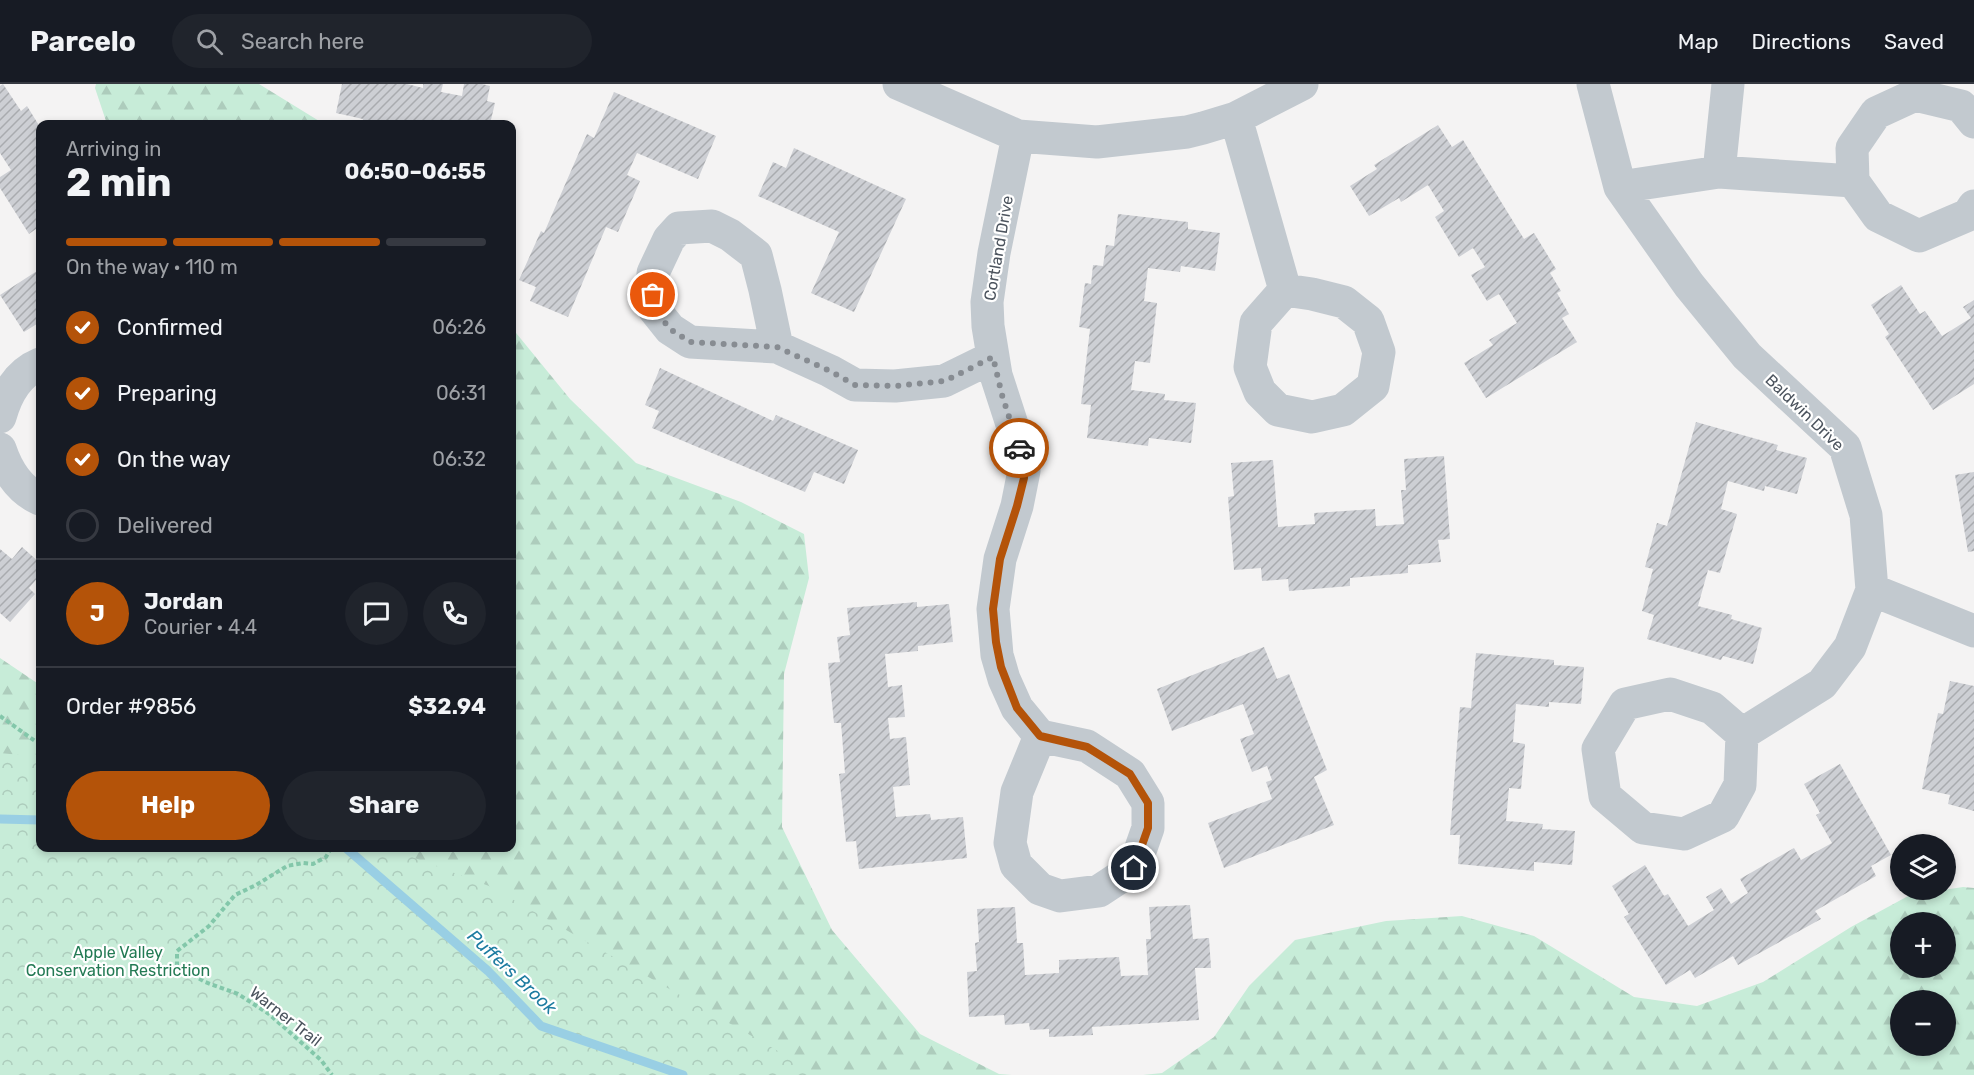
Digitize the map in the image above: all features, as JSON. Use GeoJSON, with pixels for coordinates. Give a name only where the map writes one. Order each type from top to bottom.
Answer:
{"type":"FeatureCollection","features":[{"type":"Feature","properties":{"kind":"street"},"geometry":{"type":"LineString","coordinates":[[899,84],[1018,136],[1097,142],[1187,132],[1236,118],[1302,84]]}},
{"type":"Feature","properties":{"kind":"street","name":"Baldwin Drive"},"geometry":{"type":"LineString","coordinates":[[1593,84],[1620,187],[1689,285],[1747,356],[1845,447],[1866,515],[1872,590],[1850,647],[1822,684],[1742,734]]}},
{"type":"Feature","properties":{"kind":"street"},"geometry":{"type":"LineString","coordinates":[[1719,172],[1728,84]]}},
{"type":"Feature","properties":{"kind":"street"},"geometry":{"type":"LineString","coordinates":[[1974,122],[1961,106],[1915,95],[1876,113],[1852,148],[1852,181],[1878,216],[1919,236],[1968,215],[1974,206]]}},
{"type":"Feature","properties":{"kind":"street"},"geometry":{"type":"LineString","coordinates":[[1236,118],[1284,290]]}},
{"type":"Feature","properties":{"kind":"street","name":"Cortland Drive"},"geometry":{"type":"LineString","coordinates":[[1018,136],[987,302],[993,357],[999,385],[1021,452],[1024,471],[1020,497],[1000,559],[993,609],[997,655],[1004,680],[1017,708],[1040,736]]}},
{"type":"Feature","properties":{"kind":"street"},"geometry":{"type":"LineString","coordinates":[[1620,187],[1719,172],[1852,181]]}},
{"type":"Feature","properties":{"kind":"street"},"geometry":{"type":"LineString","coordinates":[[777,347],[855,385],[895,386],[945,381],[993,357]]}},
{"type":"Feature","properties":{"kind":"street"},"geometry":{"type":"LineString","coordinates":[[0,417],[4,401],[16,381],[36,366]]}},
{"type":"Feature","properties":{"kind":"street"},"geometry":{"type":"LineString","coordinates":[[0,449],[6,466],[19,484],[36,496]]}},
{"type":"Feature","properties":{"kind":"street"},"geometry":{"type":"LineString","coordinates":[[1872,590],[1974,631]]}},
{"type":"Feature","properties":{"kind":"street"},"geometry":{"type":"LineString","coordinates":[[1670,694],[1712,708],[1742,734],[1740,785],[1723,816],[1684,834],[1643,828],[1605,796],[1598,749],[1625,704],[1670,694]]}},
{"type":"Feature","properties":{"kind":"street"},"geometry":{"type":"LineString","coordinates":[[1040,736],[1087,747],[1130,774],[1148,803],[1148,828],[1134,868],[1099,891],[1060,896],[1040,890],[1016,865],[1010,843],[1017,792],[1040,736]]}},
{"type":"Feature","properties":{"kind":"path"},"geometry":{"type":"LineString","coordinates":[[0,716],[36,741]]}},
{"type":"Feature","properties":{"kind":"path","name":"Warner Trail"},"geometry":{"type":"LineString","coordinates":[[329,852],[326,857],[313,864],[287,866],[235,895],[209,926],[177,951],[177,966],[205,982],[238,994],[268,1014],[321,1060],[332,1075]]}},
{"type":"Feature","properties":{"kind":"green space"},"geometry":{"type":"Polygon","coordinates":[[[96,84],[259,84],[318,120],[106,120],[95,88],[96,84]]]}},
{"type":"Feature","properties":{"kind":"green space"},"geometry":{"type":"Polygon","coordinates":[[[516,333],[570,399],[636,463],[741,502],[804,534],[809,578],[784,674],[782,827],[832,930],[920,1034],[999,1074],[1012,1075],[0,1075],[0,658],[36,682],[36,852],[516,852],[516,333]]]}},
{"type":"Feature","properties":{"kind":"green space","name":"Apple Valley Conservation Restriction"},"geometry":{"type":"Polygon","coordinates":[[[0,753],[36,757],[36,852],[399,852],[489,886],[820,1075],[0,1075],[0,753]]]}},
{"type":"Feature","properties":{"kind":"green space"},"geometry":{"type":"Polygon","coordinates":[[[1956,888],[1974,888],[1974,1075],[1143,1075],[1162,1073],[1214,1037],[1249,986],[1295,940],[1386,921],[1462,916],[1534,936],[1634,997],[1697,1006],[1763,982],[1851,927],[1901,900],[1956,900],[1956,888]]]}},
{"type":"Feature","properties":{"kind":"building"},"geometry":{"type":"Polygon","coordinates":[[[3,84],[21,111],[27,106],[36,121],[36,229],[29,234],[0,188],[0,177],[11,170],[0,153],[0,86],[3,84]]]}},
{"type":"Feature","properties":{"kind":"building"},"geometry":{"type":"Polygon","coordinates":[[[342,84],[407,84],[423,88],[423,84],[443,84],[441,92],[462,96],[464,84],[482,84],[490,86],[487,101],[495,103],[491,120],[363,120],[336,113],[342,84]]]}},
{"type":"Feature","properties":{"kind":"building"},"geometry":{"type":"Polygon","coordinates":[[[614,92],[716,136],[698,179],[637,153],[627,175],[640,181],[618,232],[606,227],[568,317],[530,301],[536,287],[519,280],[541,231],[544,233],[587,134],[594,138],[614,92]]]}},
{"type":"Feature","properties":{"kind":"building"},"geometry":{"type":"Polygon","coordinates":[[[1438,125],[1452,147],[1463,140],[1524,239],[1534,233],[1556,269],[1550,273],[1561,291],[1557,293],[1569,314],[1562,318],[1577,342],[1486,398],[1464,363],[1493,345],[1489,340],[1517,323],[1499,294],[1487,301],[1471,275],[1485,267],[1473,248],[1459,257],[1435,217],[1444,211],[1428,185],[1401,202],[1399,198],[1369,216],[1350,186],[1377,169],[1374,165],[1438,125]]]}},
{"type":"Feature","properties":{"kind":"building"},"geometry":{"type":"Polygon","coordinates":[[[794,148],[906,199],[854,312],[811,293],[839,232],[758,196],[773,162],[786,168],[794,148]]]}},
{"type":"Feature","properties":{"kind":"building"},"geometry":{"type":"Polygon","coordinates":[[[1118,214],[1188,222],[1188,229],[1220,233],[1215,271],[1181,266],[1180,272],[1148,268],[1144,301],[1157,303],[1150,363],[1135,361],[1131,390],[1165,394],[1164,400],[1196,403],[1191,443],[1149,438],[1148,446],[1087,438],[1091,405],[1081,404],[1090,329],[1079,327],[1085,283],[1091,284],[1093,265],[1103,266],[1106,245],[1114,246],[1118,214]]]}},
{"type":"Feature","properties":{"kind":"building"},"geometry":{"type":"Polygon","coordinates":[[[36,272],[36,324],[24,332],[0,295],[36,272]]]}},
{"type":"Feature","properties":{"kind":"building"},"geometry":{"type":"Polygon","coordinates":[[[1901,285],[1920,314],[1925,311],[1942,336],[1971,318],[1963,307],[1974,300],[1974,384],[1933,410],[1885,337],[1889,334],[1871,305],[1901,285]]]}},
{"type":"Feature","properties":{"kind":"building"},"geometry":{"type":"Polygon","coordinates":[[[660,368],[773,421],[776,415],[858,450],[844,484],[814,472],[805,492],[652,428],[659,411],[645,405],[660,368]]]}},
{"type":"Feature","properties":{"kind":"building"},"geometry":{"type":"Polygon","coordinates":[[[1696,422],[1778,445],[1776,450],[1807,458],[1797,494],[1765,486],[1764,491],[1728,481],[1721,509],[1737,514],[1720,573],[1708,570],[1698,606],[1732,615],[1731,619],[1762,628],[1753,664],[1723,656],[1721,660],[1647,639],[1654,615],[1642,611],[1653,569],[1645,567],[1657,523],[1667,526],[1696,422]]]}},
{"type":"Feature","properties":{"kind":"building"},"geometry":{"type":"Polygon","coordinates":[[[1444,456],[1450,539],[1438,540],[1441,562],[1408,565],[1408,573],[1350,578],[1350,586],[1289,591],[1288,579],[1262,581],[1261,568],[1234,570],[1228,497],[1234,496],[1231,463],[1273,460],[1278,527],[1315,524],[1314,513],[1375,509],[1376,526],[1404,524],[1401,490],[1406,490],[1404,459],[1444,456]]]}},
{"type":"Feature","properties":{"kind":"building"},"geometry":{"type":"Polygon","coordinates":[[[1974,472],[1974,551],[1968,552],[1955,475],[1974,472]]]}},
{"type":"Feature","properties":{"kind":"building"},"geometry":{"type":"Polygon","coordinates":[[[22,547],[36,559],[36,580],[29,588],[35,594],[10,622],[0,613],[0,549],[12,559],[22,547]]]}},
{"type":"Feature","properties":{"kind":"building"},"geometry":{"type":"Polygon","coordinates":[[[917,602],[917,607],[949,604],[953,642],[918,646],[918,651],[885,654],[888,687],[902,685],[905,717],[888,718],[890,739],[906,737],[910,785],[893,787],[896,817],[930,814],[931,820],[963,817],[967,858],[859,869],[856,841],[846,842],[839,774],[845,773],[841,723],[834,723],[828,663],[840,662],[837,637],[850,635],[847,608],[917,602]]]}},
{"type":"Feature","properties":{"kind":"building"},"geometry":{"type":"Polygon","coordinates":[[[1264,647],[1277,679],[1289,674],[1327,770],[1314,777],[1334,825],[1224,868],[1208,823],[1272,799],[1266,782],[1272,780],[1267,766],[1252,772],[1240,739],[1254,734],[1243,704],[1172,731],[1157,689],[1264,647]]]}},
{"type":"Feature","properties":{"kind":"building"},"geometry":{"type":"Polygon","coordinates":[[[1476,653],[1554,660],[1554,665],[1584,667],[1581,704],[1549,702],[1549,707],[1516,704],[1513,742],[1525,744],[1521,789],[1509,788],[1506,821],[1543,824],[1542,829],[1575,831],[1572,865],[1534,862],[1534,871],[1458,864],[1460,835],[1450,835],[1460,707],[1471,708],[1476,653]]]}},
{"type":"Feature","properties":{"kind":"building"},"geometry":{"type":"Polygon","coordinates":[[[1950,681],[1974,686],[1974,811],[1948,804],[1950,795],[1922,789],[1938,713],[1943,714],[1950,681]]]}},
{"type":"Feature","properties":{"kind":"building"},"geometry":{"type":"Polygon","coordinates":[[[1840,764],[1890,853],[1890,856],[1871,866],[1876,876],[1815,911],[1821,919],[1738,965],[1733,956],[1695,978],[1690,970],[1666,985],[1624,917],[1629,914],[1612,886],[1645,865],[1664,896],[1668,894],[1688,926],[1714,910],[1706,897],[1721,888],[1731,904],[1748,893],[1740,879],[1794,848],[1801,860],[1832,843],[1816,815],[1820,813],[1804,784],[1840,764]]]}},
{"type":"Feature","properties":{"kind":"building"},"geometry":{"type":"Polygon","coordinates":[[[1190,905],[1193,939],[1209,938],[1211,968],[1195,968],[1199,1020],[1092,1027],[1093,1035],[1049,1037],[1049,1029],[1030,1030],[1029,1023],[1005,1025],[1004,1015],[969,1017],[967,972],[977,971],[975,943],[979,942],[977,909],[1015,907],[1017,943],[1023,943],[1025,975],[1059,973],[1059,960],[1119,957],[1121,976],[1148,975],[1146,939],[1151,939],[1149,907],[1190,905]]]}},
{"type":"Feature","properties":{"kind":"waterway","name":"Puffers Brook"},"geometry":{"type":"LineString","coordinates":[[0,819],[36,820]]}},
{"type":"Feature","properties":{"kind":"waterway","name":"Puffers Brook"},"geometry":{"type":"LineString","coordinates":[[351,852],[488,971],[541,1026],[683,1075]]}},
{"type":"Feature","properties":{"kind":"way so far"},"geometry":{"type":"LineString","coordinates":[[653,295],[654,309],[670,329],[690,342],[777,347],[855,385],[895,386],[945,381],[993,357],[996,375],[1019,448]]}},
{"type":"Feature","properties":{"kind":"route"},"geometry":{"type":"LineString","coordinates":[[1019,448],[1024,463],[1024,478],[1000,559],[993,609],[997,655],[1004,680],[1017,708],[1040,736],[1087,747],[1130,774],[1148,803],[1148,828],[1134,868]]}}]}
